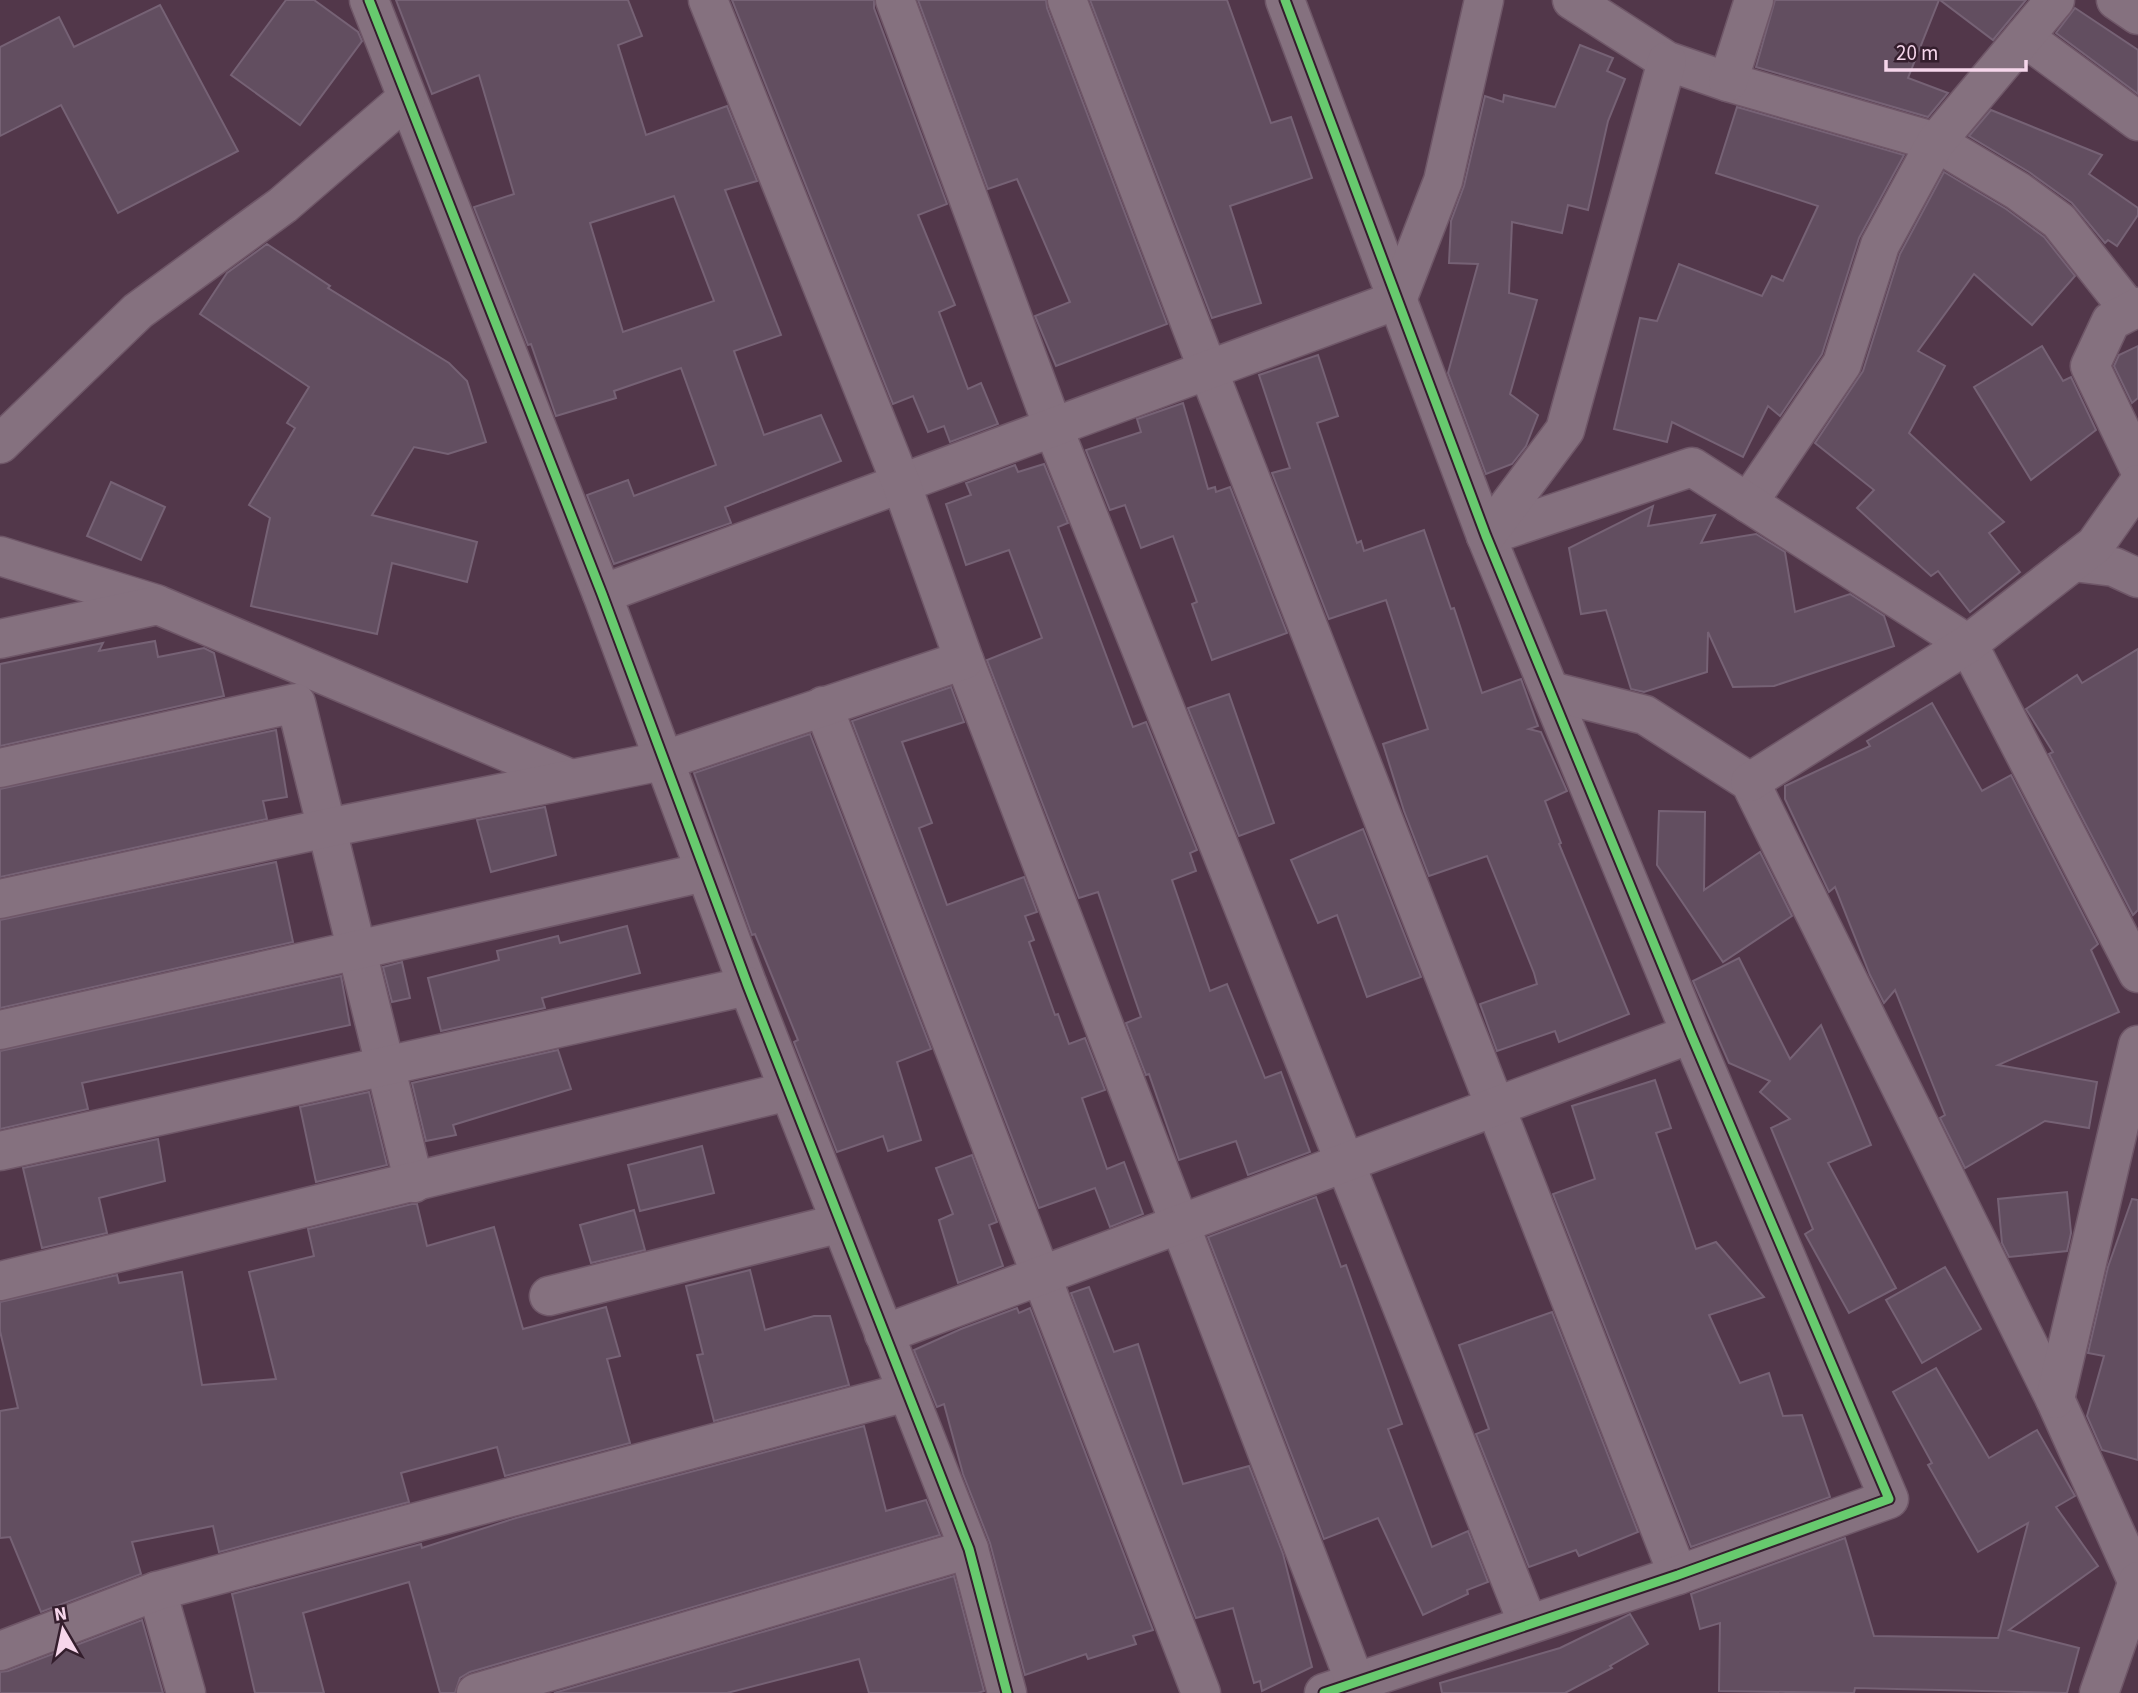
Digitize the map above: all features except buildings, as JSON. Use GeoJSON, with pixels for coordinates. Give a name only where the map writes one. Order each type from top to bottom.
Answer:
{"type":"FeatureCollection","features":[{"type":"Feature","properties":{"kind":"street"},"geometry":{"type":"LineString","coordinates":[[369,0],[602,594],[748,986],[969,1549],[1007,1693]]}},
{"type":"Feature","properties":{"kind":"street"},"geometry":{"type":"LineString","coordinates":[[708,0],[901,483],[964,660],[1180,1224],[1339,1687],[1678,1575],[1889,1499],[1691,1034],[1486,536],[1285,0]]}},
{"type":"Feature","properties":{"kind":"street"},"geometry":{"type":"LineString","coordinates":[[895,0],[1053,427],[1528,1624]]}},
{"type":"Feature","properties":{"kind":"street"},"geometry":{"type":"LineString","coordinates":[[1067,0],[1208,370],[1678,1575]]}},
{"type":"Feature","properties":{"kind":"street"},"geometry":{"type":"LineString","coordinates":[[602,594],[1397,300],[1443,181],[1484,0]]}},
{"type":"Feature","properties":{"kind":"street"},"geometry":{"type":"LineString","coordinates":[[1572,0],[1667,61],[1728,82],[1936,142],[2018,191],[2059,221],[2134,309],[2111,321],[2090,366],[2138,466]]}},
{"type":"Feature","properties":{"kind":"street"},"geometry":{"type":"LineString","coordinates":[[1728,82],[1754,0]]}},
{"type":"Feature","properties":{"kind":"street"},"geometry":{"type":"LineString","coordinates":[[1748,503],[1842,364],[1880,245],[1936,142],[2055,0]]}},
{"type":"Feature","properties":{"kind":"street"},"geometry":{"type":"LineString","coordinates":[[2116,0],[2138,15]]}},
{"type":"Feature","properties":{"kind":"street"},"geometry":{"type":"LineString","coordinates":[[2024,37],[2138,121]]}},
{"type":"Feature","properties":{"kind":"street"},"geometry":{"type":"LineString","coordinates":[[1486,536],[1565,430],[1667,61]]}},
{"type":"Feature","properties":{"kind":"street"},"geometry":{"type":"LineString","coordinates":[[0,444],[138,311],[283,205],[406,99]]}},
{"type":"Feature","properties":{"kind":"street"},"geometry":{"type":"LineString","coordinates":[[1486,536],[1692,467],[1968,644],[2138,973]]}},
{"type":"Feature","properties":{"kind":"street"},"geometry":{"type":"LineString","coordinates":[[1750,782],[1968,644],[2095,545],[2138,484]]}},
{"type":"Feature","properties":{"kind":"street"},"geometry":{"type":"LineString","coordinates":[[0,556],[158,605],[571,779]]}},
{"type":"Feature","properties":{"kind":"street"},"geometry":{"type":"LineString","coordinates":[[2073,562],[2115,567],[2138,579]]}},
{"type":"Feature","properties":{"kind":"street"},"geometry":{"type":"LineString","coordinates":[[0,639],[158,605]]}},
{"type":"Feature","properties":{"kind":"street"},"geometry":{"type":"LineString","coordinates":[[0,899],[327,828],[662,761],[964,660]]}},
{"type":"Feature","properties":{"kind":"street"},"geometry":{"type":"LineString","coordinates":[[1550,691],[1645,715],[1750,782],[2055,1399],[2138,1582],[2099,1693]]}},
{"type":"Feature","properties":{"kind":"street"},"geometry":{"type":"LineString","coordinates":[[0,768],[296,703],[414,1183]]}},
{"type":"Feature","properties":{"kind":"street"},"geometry":{"type":"LineString","coordinates":[[823,706],[1201,1693]]}},
{"type":"Feature","properties":{"kind":"street"},"geometry":{"type":"LineString","coordinates":[[0,1030],[705,872]]}},
{"type":"Feature","properties":{"kind":"street"},"geometry":{"type":"LineString","coordinates":[[0,1151],[748,986]]}},
{"type":"Feature","properties":{"kind":"street"},"geometry":{"type":"LineString","coordinates":[[884,1334],[1691,1034]]}},
{"type":"Feature","properties":{"kind":"street"},"geometry":{"type":"LineString","coordinates":[[2055,1399],[2138,1045]]}},
{"type":"Feature","properties":{"kind":"street"},"geometry":{"type":"LineString","coordinates":[[0,1281],[789,1091]]}},
{"type":"Feature","properties":{"kind":"street"},"geometry":{"type":"LineString","coordinates":[[549,1296],[841,1223]]}},
{"type":"Feature","properties":{"kind":"street"},"geometry":{"type":"LineString","coordinates":[[0,1651],[157,1591],[907,1392]]}},
{"type":"Feature","properties":{"kind":"street"},"geometry":{"type":"LineString","coordinates":[[476,1693],[969,1549]]}},
{"type":"Feature","properties":{"kind":"street"},"geometry":{"type":"LineString","coordinates":[[157,1591],[186,1693]]}},
{"type":"Feature","properties":{"kind":"cycle path"},"geometry":{"type":"LineString","coordinates":[[369,0],[602,594],[748,986],[969,1549],[1007,1693]]}},
{"type":"Feature","properties":{"kind":"cycle path"},"geometry":{"type":"LineString","coordinates":[[1285,0],[1486,536],[1691,1034],[1889,1499],[1678,1575],[1324,1693]]}}]}
